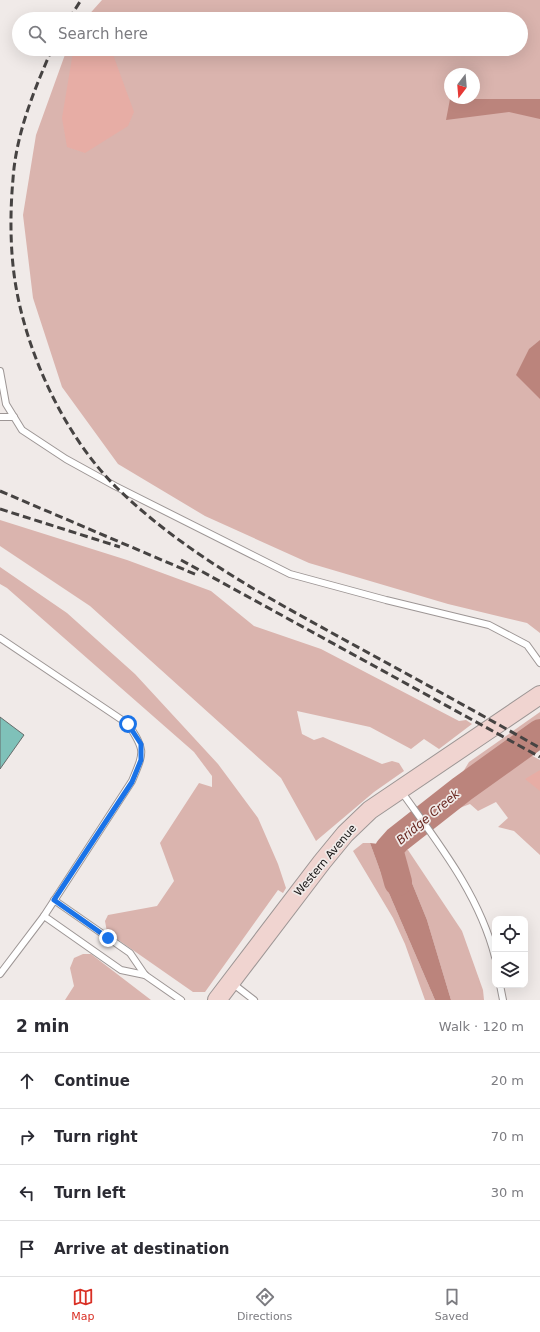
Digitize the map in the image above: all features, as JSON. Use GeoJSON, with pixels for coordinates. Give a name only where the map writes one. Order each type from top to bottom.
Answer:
{"type":"FeatureCollection","features":[{"type":"Feature","properties":{"kind":"street","name":"Western Avenue"},"geometry":{"type":"LineString","coordinates":[[217,1000],[291,901],[345,834],[370,810],[540,695]]}},
{"type":"Feature","properties":{"kind":"lane"},"geometry":{"type":"LineString","coordinates":[[0,371],[6,404],[22,430],[66,459],[290,574],[386,600],[489,625],[526,645],[540,663]]}},
{"type":"Feature","properties":{"kind":"lane"},"geometry":{"type":"LineString","coordinates":[[0,417],[14,417]]}},
{"type":"Feature","properties":{"kind":"lane"},"geometry":{"type":"LineString","coordinates":[[0,638],[128,724],[141,744],[141,760],[132,782],[44,916],[0,974]]}},
{"type":"Feature","properties":{"kind":"lane"},"geometry":{"type":"LineString","coordinates":[[400,789],[460,874],[485,925],[493,952]]}},
{"type":"Feature","properties":{"kind":"lane"},"geometry":{"type":"LineString","coordinates":[[54,900],[130,953],[145,975],[181,1000]]}},
{"type":"Feature","properties":{"kind":"lane"},"geometry":{"type":"LineString","coordinates":[[44,916],[121,970],[145,975]]}},
{"type":"Feature","properties":{"kind":"lane"},"geometry":{"type":"LineString","coordinates":[[231,982],[254,1000]]}},
{"type":"Feature","properties":{"kind":"lane"},"geometry":{"type":"LineString","coordinates":[[500,988],[502,1000]]}},
{"type":"Feature","properties":{"kind":"shaded area"},"geometry":{"type":"Polygon","coordinates":[[[102,0],[540,0],[540,633],[527,623],[448,604],[309,563],[205,516],[118,464],[62,387],[33,298],[23,215],[36,135],[64,56],[528,56],[528,12],[91,12],[102,0]]]}},
{"type":"Feature","properties":{"kind":"shaded area"},"geometry":{"type":"Polygon","coordinates":[[[72,56],[114,56],[134,112],[128,126],[85,153],[67,147],[62,118],[72,56]]]}},
{"type":"Feature","properties":{"kind":"shaded area"},"geometry":{"type":"Polygon","coordinates":[[[480,99],[540,99],[540,119],[509,112],[446,120],[449,104],[480,104],[480,99]]]}},
{"type":"Feature","properties":{"kind":"shaded area"},"geometry":{"type":"Polygon","coordinates":[[[540,340],[540,399],[516,375],[529,349],[540,340]]]}},
{"type":"Feature","properties":{"kind":"shaded area"},"geometry":{"type":"Polygon","coordinates":[[[0,520],[127,560],[211,591],[254,626],[321,649],[459,721],[466,720],[472,724],[439,749],[424,739],[411,749],[370,727],[297,711],[302,734],[314,740],[323,737],[382,764],[392,761],[399,763],[404,771],[374,792],[316,841],[281,778],[90,606],[0,546],[0,520]]]}},
{"type":"Feature","properties":{"kind":"shaded area"},"geometry":{"type":"Polygon","coordinates":[[[0,567],[67,613],[135,674],[218,764],[258,818],[278,864],[286,888],[283,893],[278,890],[205,992],[193,992],[107,932],[105,921],[108,915],[157,906],[174,881],[160,843],[199,783],[212,787],[212,776],[194,752],[7,588],[0,584],[0,567]]]}},
{"type":"Feature","properties":{"kind":"shaded area"},"geometry":{"type":"Polygon","coordinates":[[[540,712],[540,726],[458,780],[469,762],[540,712]]]}},
{"type":"Feature","properties":{"kind":"shaded area"},"geometry":{"type":"Polygon","coordinates":[[[540,726],[540,747],[450,806],[458,780],[540,726]]]}},
{"type":"Feature","properties":{"kind":"shaded area"},"geometry":{"type":"Polygon","coordinates":[[[527,753],[540,760],[540,855],[514,831],[498,827],[508,818],[496,802],[478,811],[470,804],[449,812],[450,806],[527,753]]]}},
{"type":"Feature","properties":{"kind":"shaded area"},"geometry":{"type":"Polygon","coordinates":[[[540,770],[540,791],[525,779],[540,770]]]}},
{"type":"Feature","properties":{"kind":"shaded area"},"geometry":{"type":"Polygon","coordinates":[[[363,843],[370,843],[385,884],[435,1000],[425,1000],[405,944],[393,918],[353,851],[363,843]]]}},
{"type":"Feature","properties":{"kind":"shaded area"},"geometry":{"type":"Polygon","coordinates":[[[370,843],[397,846],[427,920],[451,1000],[435,1000],[385,884],[370,843]]]}},
{"type":"Feature","properties":{"kind":"shaded area"},"geometry":{"type":"Polygon","coordinates":[[[397,846],[408,850],[462,931],[483,990],[484,1000],[451,1000],[427,920],[397,846]]]}},
{"type":"Feature","properties":{"kind":"shaded area"},"geometry":{"type":"Polygon","coordinates":[[[83,954],[91,954],[151,1000],[65,1000],[74,986],[70,968],[74,958],[83,954]]]}},
{"type":"Feature","properties":{"kind":"pier"},"geometry":{"type":"Polygon","coordinates":[[[525,733],[540,741],[540,749],[530,754],[510,744],[525,733]]]}},
{"type":"Feature","properties":{"kind":"building"},"geometry":{"type":"Polygon","coordinates":[[[0,717],[24,735],[0,769],[0,717]]]}},
{"type":"Feature","properties":{"kind":"waterway","name":"Bridge Creek"},"geometry":{"type":"LineString","coordinates":[[398,882],[389,849],[397,840],[462,789],[540,733]]}},
{"type":"Feature","properties":{"kind":"railway"},"geometry":{"type":"LineString","coordinates":[[73,12],[81,0]]}},
{"type":"Feature","properties":{"kind":"railway"},"geometry":{"type":"LineString","coordinates":[[49,56],[27,112],[18,145],[11,204],[12,256],[20,308],[38,365],[65,419],[81,444],[98,467],[117,488],[142,511],[196,552],[283,606],[540,748]]}},
{"type":"Feature","properties":{"kind":"railway"},"geometry":{"type":"LineString","coordinates":[[0,491],[197,575]]}},
{"type":"Feature","properties":{"kind":"railway"},"geometry":{"type":"LineString","coordinates":[[0,509],[120,547]]}},
{"type":"Feature","properties":{"kind":"railway"},"geometry":{"type":"LineString","coordinates":[[181,560],[540,757]]}},
{"type":"Feature","properties":{"kind":"route"},"geometry":{"type":"LineString","coordinates":[[108,938],[54,900],[132,782],[141,760],[141,744],[128,724]]}}]}
